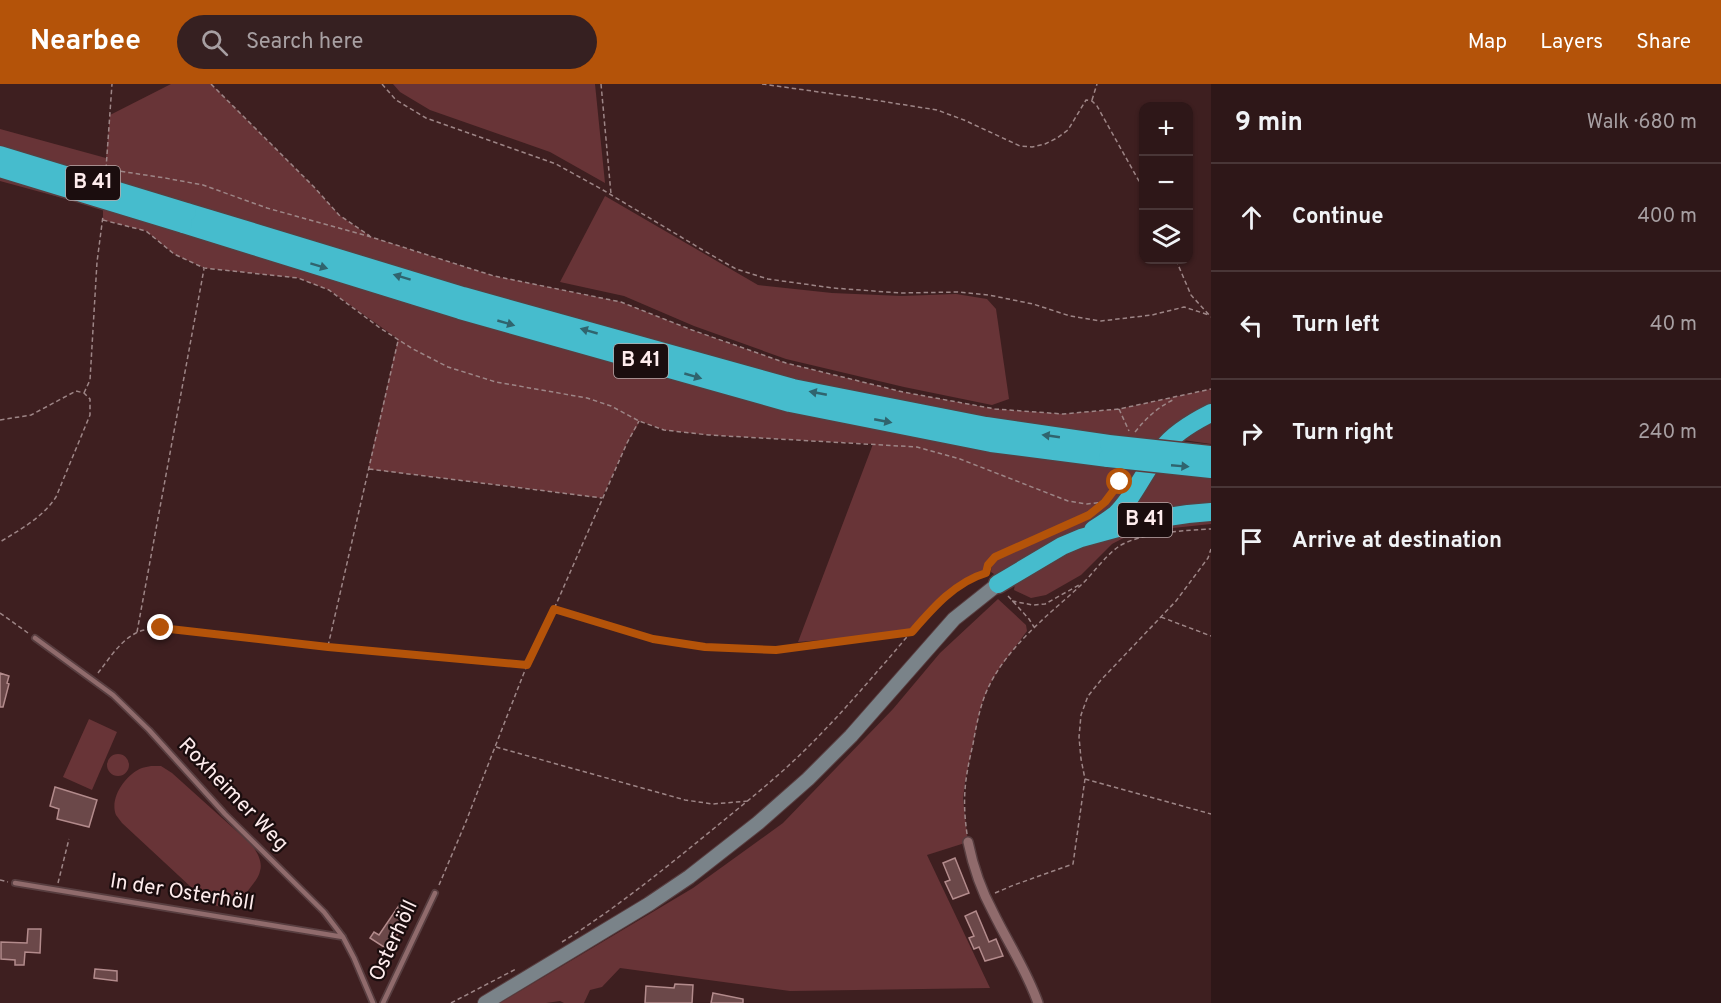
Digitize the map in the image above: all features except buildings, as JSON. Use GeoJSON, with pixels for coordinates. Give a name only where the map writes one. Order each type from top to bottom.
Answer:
{"type":"FeatureCollection","features":[{"type":"Feature","properties":{"kind":"highway","name":"B 41"},"geometry":{"type":"LineString","coordinates":[[0,155],[185,218]]}},
{"type":"Feature","properties":{"kind":"highway","name":"B 41"},"geometry":{"type":"LineString","coordinates":[[0,168],[793,388],[1108,451],[1211,469]]}},
{"type":"Feature","properties":{"kind":"highway","name":"B 41"},"geometry":{"type":"LineString","coordinates":[[1081,538],[1115,514],[1131,495],[1162,448],[1177,434],[1211,413]]}},
{"type":"Feature","properties":{"kind":"highway","name":"B 41"},"geometry":{"type":"LineString","coordinates":[[1108,451],[1211,455]]}},
{"type":"Feature","properties":{"kind":"highway","name":"B 41"},"geometry":{"type":"LineString","coordinates":[[998,584],[1062,546],[1081,538],[1147,520],[1211,512]]}},
{"type":"Feature","properties":{"kind":"main road"},"geometry":{"type":"LineString","coordinates":[[485,1003],[649,904],[696,872],[758,823],[808,779],[851,736],[954,620],[998,584]]}},
{"type":"Feature","properties":{"kind":"street"},"geometry":{"type":"LineString","coordinates":[[968,842],[986,897],[1028,975],[1038,1003]]}},
{"type":"Feature","properties":{"kind":"lane","name":"Roxheimer Weg"},"geometry":{"type":"LineString","coordinates":[[35,638],[113,695],[149,730],[225,814],[324,912],[344,937],[372,1003]]}},
{"type":"Feature","properties":{"kind":"lane","name":"In der Osterhöll"},"geometry":{"type":"LineString","coordinates":[[15,883],[344,937]]}},
{"type":"Feature","properties":{"kind":"lane","name":"Osterhöll"},"geometry":{"type":"LineString","coordinates":[[383,1003],[435,893]]}},
{"type":"Feature","properties":{"kind":"path"},"geometry":{"type":"LineString","coordinates":[[112,84],[106,169],[203,185],[267,208],[371,237],[494,276],[621,302],[786,363],[903,392],[1019,412],[1063,414],[1119,409],[1211,388]]}},
{"type":"Feature","properties":{"kind":"path"},"geometry":{"type":"LineString","coordinates":[[211,84],[315,187],[339,215],[371,237]]}},
{"type":"Feature","properties":{"kind":"path"},"geometry":{"type":"LineString","coordinates":[[382,84],[396,100],[426,118],[556,164],[736,269],[768,279],[833,288],[900,293],[958,292],[990,295],[1033,304],[1070,316],[1101,321],[1152,315],[1185,307],[1210,316]]}},
{"type":"Feature","properties":{"kind":"path"},"geometry":{"type":"LineString","coordinates":[[601,84],[611,194]]}},
{"type":"Feature","properties":{"kind":"path"},"geometry":{"type":"LineString","coordinates":[[762,84],[937,110],[1020,146],[1032,147],[1045,144],[1068,130],[1086,100],[1092,101],[1097,106],[1139,183]]}},
{"type":"Feature","properties":{"kind":"path"},"geometry":{"type":"LineString","coordinates":[[1092,101],[1097,84]]}},
{"type":"Feature","properties":{"kind":"path"},"geometry":{"type":"LineString","coordinates":[[84,393],[90,380],[97,262],[103,209]]}},
{"type":"Feature","properties":{"kind":"path"},"geometry":{"type":"LineString","coordinates":[[103,220],[146,231],[174,254],[204,268],[298,278],[329,290],[398,339],[448,368],[496,382],[586,398],[611,406],[639,421],[664,430],[709,435],[917,447],[960,459],[1068,501],[1087,504],[1105,502]]}},
{"type":"Feature","properties":{"kind":"path"},"geometry":{"type":"LineString","coordinates":[[1178,264],[1191,294],[1210,316]]}},
{"type":"Feature","properties":{"kind":"path"},"geometry":{"type":"LineString","coordinates":[[137,632],[204,268]]}},
{"type":"Feature","properties":{"kind":"path"},"geometry":{"type":"LineString","coordinates":[[328,647],[398,339]]}},
{"type":"Feature","properties":{"kind":"path"},"geometry":{"type":"LineString","coordinates":[[0,420],[31,415],[76,391],[84,393],[90,399],[90,415],[56,497],[39,518],[0,543]]}},
{"type":"Feature","properties":{"kind":"path"},"geometry":{"type":"LineString","coordinates":[[1119,409],[1131,437],[1148,416],[1178,397]]}},
{"type":"Feature","properties":{"kind":"path"},"geometry":{"type":"LineString","coordinates":[[435,893],[465,824],[527,665],[639,421]]}},
{"type":"Feature","properties":{"kind":"path"},"geometry":{"type":"LineString","coordinates":[[368,469],[602,498]]}},
{"type":"Feature","properties":{"kind":"path"},"geometry":{"type":"LineString","coordinates":[[557,944],[595,921],[659,874],[771,782],[858,694],[935,605],[972,577],[986,573],[988,565],[995,557],[1089,515],[1105,502],[1120,482],[1124,471]]}},
{"type":"Feature","properties":{"kind":"path"},"geometry":{"type":"LineString","coordinates":[[968,842],[964,815],[966,770],[981,706],[999,669],[1034,628],[1119,546],[1139,538],[1186,530],[1211,529]]}},
{"type":"Feature","properties":{"kind":"path"},"geometry":{"type":"LineString","coordinates":[[986,897],[1073,864],[1085,779],[1079,737],[1081,715],[1088,696],[1176,601],[1208,558],[1211,549]]}},
{"type":"Feature","properties":{"kind":"path"},"geometry":{"type":"LineString","coordinates":[[1012,602],[1045,604],[1083,583]]}},
{"type":"Feature","properties":{"kind":"path"},"geometry":{"type":"LineString","coordinates":[[998,584],[1029,619],[1034,628]]}},
{"type":"Feature","properties":{"kind":"path"},"geometry":{"type":"LineString","coordinates":[[554,609],[653,639],[705,647],[776,650],[912,632]]}},
{"type":"Feature","properties":{"kind":"path"},"geometry":{"type":"LineString","coordinates":[[0,613],[35,638]]}},
{"type":"Feature","properties":{"kind":"path"},"geometry":{"type":"LineString","coordinates":[[1160,617],[1211,636]]}},
{"type":"Feature","properties":{"kind":"path"},"geometry":{"type":"LineString","coordinates":[[92,679],[118,648],[137,632],[161,628],[328,647],[527,665]]}},
{"type":"Feature","properties":{"kind":"path"},"geometry":{"type":"LineString","coordinates":[[495,747],[685,800],[713,804],[748,801]]}},
{"type":"Feature","properties":{"kind":"path"},"geometry":{"type":"LineString","coordinates":[[1085,779],[1211,814]]}},
{"type":"Feature","properties":{"kind":"path"},"geometry":{"type":"LineString","coordinates":[[57,890],[69,838]]}},
{"type":"Feature","properties":{"kind":"path"},"geometry":{"type":"LineString","coordinates":[[451,1003],[519,968]]}},
{"type":"Feature","properties":{"kind":"shaded area"},"geometry":{"type":"Polygon","coordinates":[[[171,84],[211,84],[339,215],[371,237],[494,276],[621,302],[786,363],[903,392],[995,409],[1063,414],[1119,409],[1211,389],[1211,408],[1104,520],[997,576],[991,572],[992,566],[1006,552],[999,555],[993,560],[986,573],[954,590],[912,632],[798,642],[873,444],[709,435],[664,430],[640,421],[627,443],[602,498],[368,469],[398,339],[329,290],[298,278],[204,268],[174,254],[146,231],[103,220],[103,209],[0,181],[0,129],[106,158],[110,115],[171,84]]]}},
{"type":"Feature","properties":{"kind":"shaded area"},"geometry":{"type":"Polygon","coordinates":[[[393,84],[595,84],[605,183],[550,152],[430,110],[400,92],[393,84]]]}},
{"type":"Feature","properties":{"kind":"shaded area"},"geometry":{"type":"Polygon","coordinates":[[[605,196],[758,285],[832,293],[902,296],[956,294],[987,299],[996,309],[1009,399],[992,405],[786,359],[694,326],[624,296],[560,282],[605,196]]]}},
{"type":"Feature","properties":{"kind":"shaded area"},"geometry":{"type":"Polygon","coordinates":[[[1211,416],[1211,444],[1176,439],[1211,416]]]}},
{"type":"Feature","properties":{"kind":"shaded area"},"geometry":{"type":"Polygon","coordinates":[[[1151,469],[1211,473],[1211,505],[1123,522],[1151,469]]]}},
{"type":"Feature","properties":{"kind":"shaded area"},"geometry":{"type":"Polygon","coordinates":[[[1211,520],[1211,524],[1135,532],[1112,544],[1081,575],[1046,595],[1031,598],[1014,590],[1015,584],[1070,553],[1104,539],[1140,528],[1211,520]]]}},
{"type":"Feature","properties":{"kind":"shaded area"},"geometry":{"type":"Polygon","coordinates":[[[998,599],[1026,625],[1027,631],[999,669],[981,706],[963,799],[968,842],[927,855],[990,988],[790,991],[620,968],[602,987],[590,990],[584,1003],[560,1001],[500,1003],[693,888],[783,823],[893,709],[940,653],[998,599]]]}},
{"type":"Feature","properties":{"kind":"shaded area"},"geometry":{"type":"Polygon","coordinates":[[[89,719],[117,732],[92,790],[63,777],[89,719]]]}},
{"type":"Feature","properties":{"kind":"shaded area"},"geometry":{"type":"Polygon","coordinates":[[[118,754],[126,757],[129,765],[126,773],[118,776],[110,773],[107,765],[110,757],[118,754]]]}},
{"type":"Feature","properties":{"kind":"shaded area"},"geometry":{"type":"Polygon","coordinates":[[[151,766],[161,766],[172,773],[256,851],[261,864],[259,875],[236,902],[219,906],[206,901],[116,815],[115,801],[120,787],[130,775],[151,766]]]}},
{"type":"Feature","properties":{"kind":"route"},"geometry":{"type":"LineString","coordinates":[[161,628],[328,647],[527,665],[554,609],[653,639],[705,647],[776,650],[912,632],[935,605],[972,577],[986,573],[988,565],[995,557],[1089,515],[1105,502],[1120,482]]}}]}
